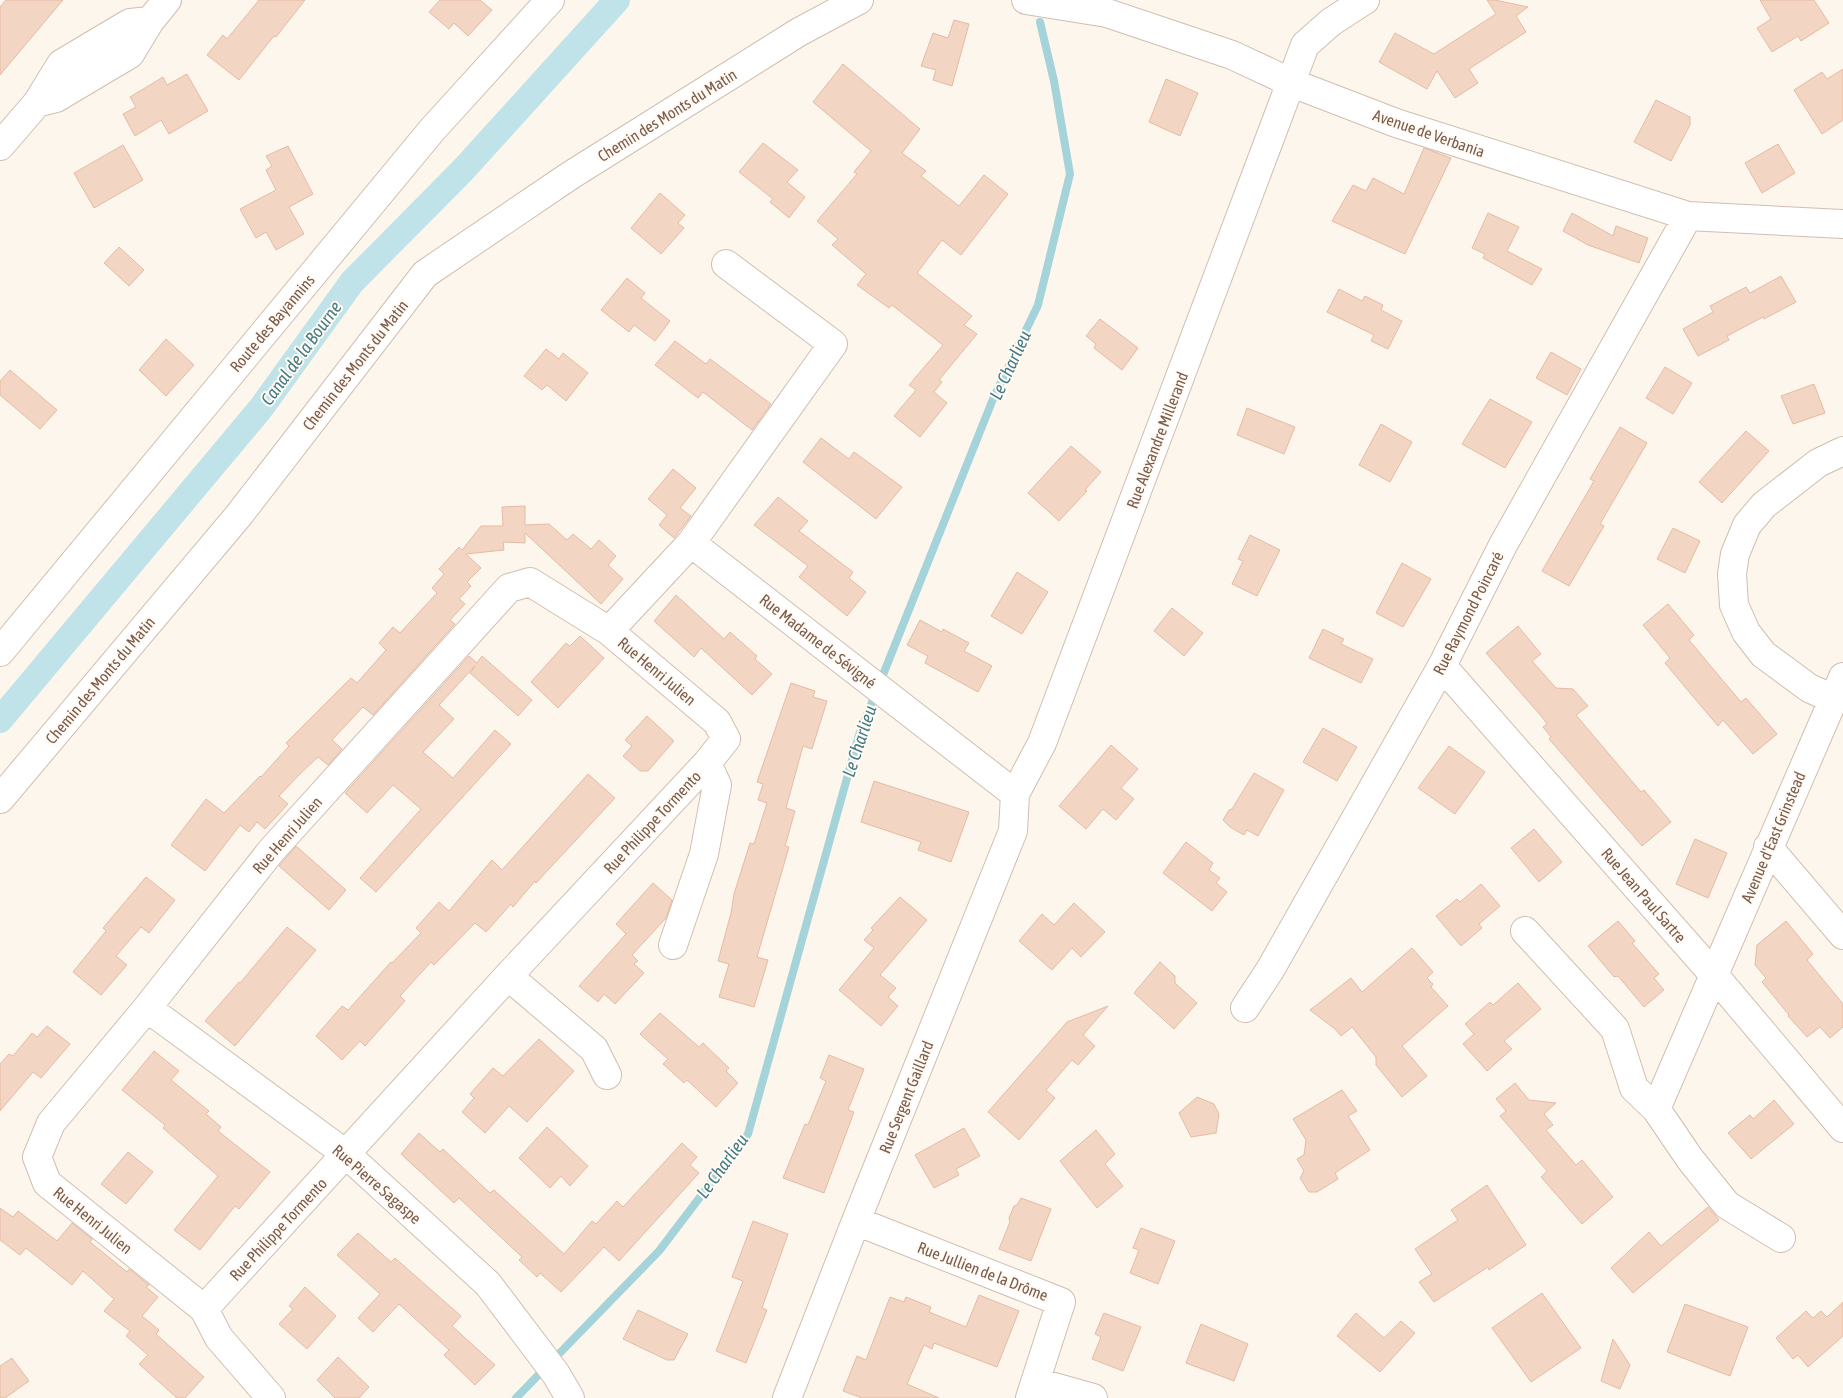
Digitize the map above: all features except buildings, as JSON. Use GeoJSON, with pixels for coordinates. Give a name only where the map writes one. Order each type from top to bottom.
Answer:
{"type":"FeatureCollection","features":[{"type":"Feature","properties":{"kind":"street"},"geometry":{"type":"LineString","coordinates":[[0,146],[37,103],[61,64],[130,23],[150,21],[167,0]]}},
{"type":"Feature","properties":{"kind":"street","name":"Route des Bayannins"},"geometry":{"type":"LineString","coordinates":[[0,652],[432,130],[550,0]]}},
{"type":"Feature","properties":{"kind":"street","name":"Chemin des Monts du Matin"},"geometry":{"type":"LineString","coordinates":[[0,799],[239,515],[425,274],[571,175],[800,32],[859,0]]}},
{"type":"Feature","properties":{"kind":"street","name":"Avenue de Verbania"},"geometry":{"type":"LineString","coordinates":[[1026,0],[1108,13],[1232,55],[1292,82],[1396,123],[1688,216],[1843,224]]}},
{"type":"Feature","properties":{"kind":"street","name":"Rue Alexandre Millerand"},"geometry":{"type":"LineString","coordinates":[[1015,794],[1042,743],[1305,45],[1330,22],[1364,0]]}},
{"type":"Feature","properties":{"kind":"street","name":"Rue Raymond Poincaré"},"geometry":{"type":"LineString","coordinates":[[1245,1008],[1270,970],[1442,666],[1504,545],[1688,216]]}},
{"type":"Feature","properties":{"kind":"street"},"geometry":{"type":"LineString","coordinates":[[609,630],[691,542],[833,344],[726,264]]}},
{"type":"Feature","properties":{"kind":"street","name":"Avenue d'East Grinstead"},"geometry":{"type":"LineString","coordinates":[[1656,1109],[1838,688],[1809,688],[1763,654],[1746,632],[1734,605],[1732,574],[1735,554],[1747,525],[1764,505],[1818,463],[1843,450]]}},
{"type":"Feature","properties":{"kind":"street","name":"Rue Madame de Sévigné"},"geometry":{"type":"LineString","coordinates":[[691,542],[1015,794]]}},
{"type":"Feature","properties":{"kind":"street","name":"Rue Henri Julien"},"geometry":{"type":"LineString","coordinates":[[204,1309],[47,1183],[37,1157],[51,1123],[147,1008],[271,851],[509,588],[530,582],[609,630],[717,722],[726,739],[708,763]]}},
{"type":"Feature","properties":{"kind":"street","name":"Rue Jean Paul Sartre"},"geometry":{"type":"LineString","coordinates":[[1442,666],[1714,975],[1843,1128]]}},
{"type":"Feature","properties":{"kind":"street","name":"Rue Philippe Tormento"},"geometry":{"type":"LineString","coordinates":[[204,1309],[508,976],[708,763],[717,785],[704,854],[673,945]]}},
{"type":"Feature","properties":{"kind":"street","name":"Rue Sergent Gaillard"},"geometry":{"type":"LineString","coordinates":[[788,1398],[856,1222],[1013,831],[1015,794]]}},
{"type":"Feature","properties":{"kind":"street"},"geometry":{"type":"LineString","coordinates":[[1768,848],[1843,935]]}},
{"type":"Feature","properties":{"kind":"street"},"geometry":{"type":"LineString","coordinates":[[1525,930],[1615,1029],[1634,1088],[1656,1109],[1690,1159],[1727,1205],[1780,1238]]}},
{"type":"Feature","properties":{"kind":"street"},"geometry":{"type":"LineString","coordinates":[[508,976],[594,1049],[607,1075]]}},
{"type":"Feature","properties":{"kind":"street","name":"Rue Pierre Sagaspe"},"geometry":{"type":"LineString","coordinates":[[147,1008],[346,1154],[488,1284],[556,1374],[570,1398]]}},
{"type":"Feature","properties":{"kind":"street","name":"Rue Jullien de la Drôme"},"geometry":{"type":"LineString","coordinates":[[856,1222],[1061,1302],[1033,1390],[1093,1398]]}},
{"type":"Feature","properties":{"kind":"street"},"geometry":{"type":"LineString","coordinates":[[204,1309],[219,1338],[271,1398]]}},
{"type":"Feature","properties":{"kind":"waterway","name":"Canal de la Bourne"},"geometry":{"type":"LineString","coordinates":[[0,720],[261,408],[352,282],[463,170],[617,0]]}},
{"type":"Feature","properties":{"kind":"waterway","name":"Le Charlieu"},"geometry":{"type":"LineString","coordinates":[[516,1398],[659,1251],[748,1134],[859,735],[993,399],[1038,305],[1070,174],[1054,81],[1040,22]]}}]}
